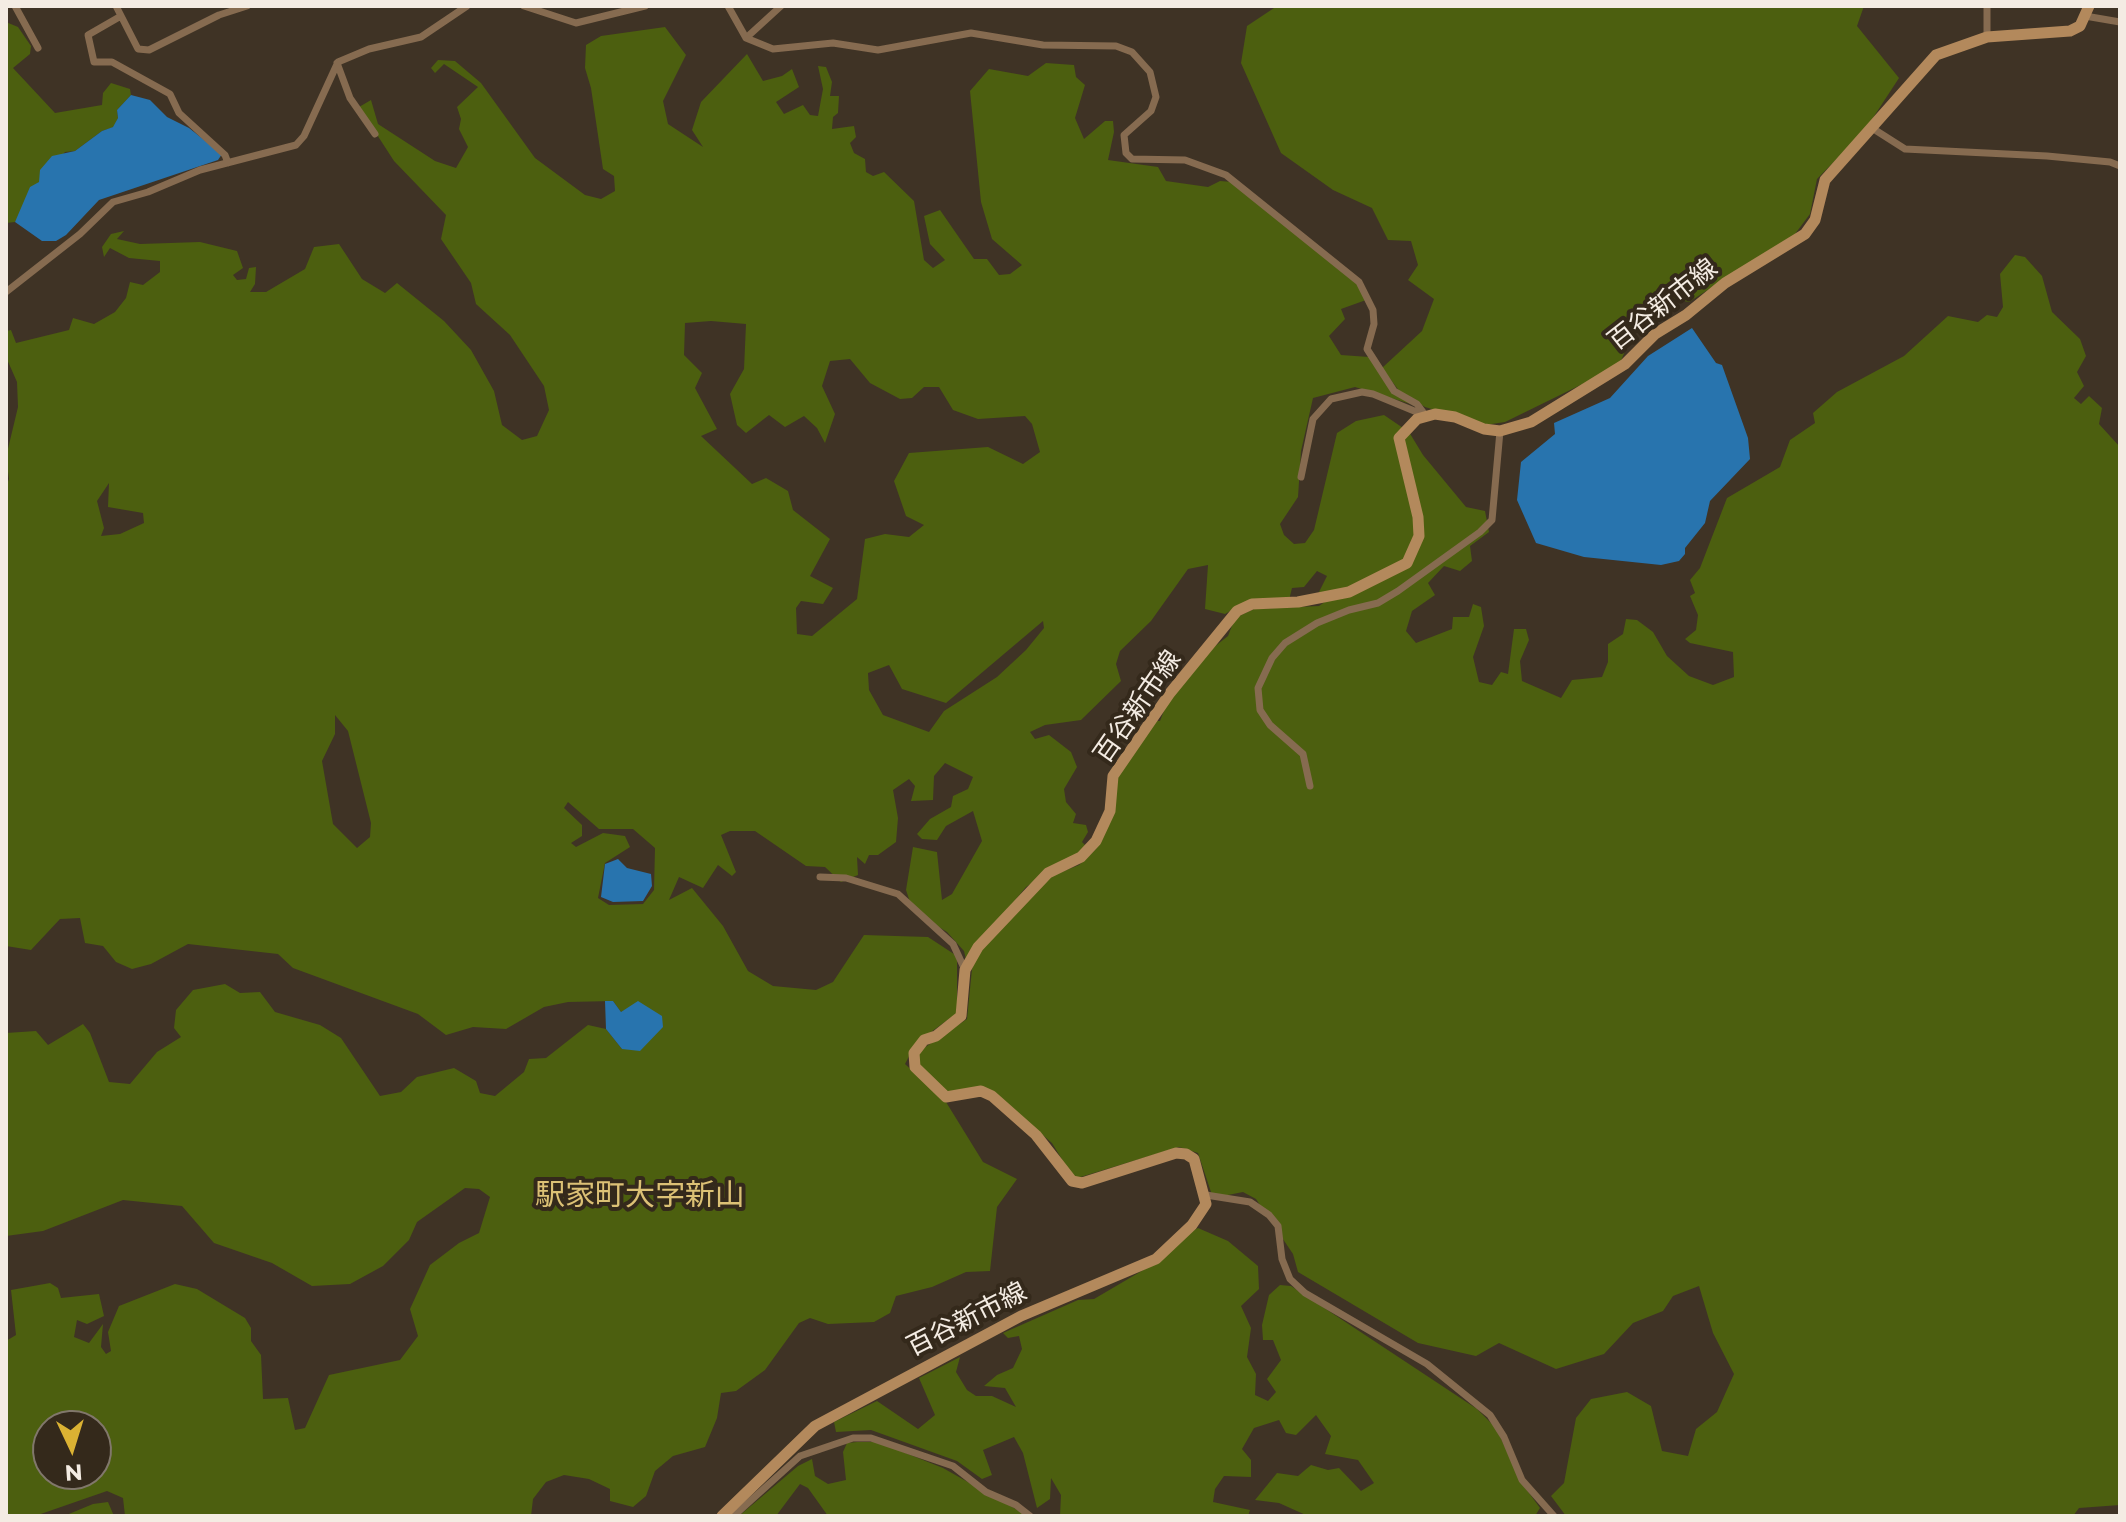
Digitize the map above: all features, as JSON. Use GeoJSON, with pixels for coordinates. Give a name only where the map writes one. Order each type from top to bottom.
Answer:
{"type":"FeatureCollection","features":[{"type":"Feature","properties":{"kind":"main road","name":"百谷新市線"},"geometry":{"type":"LineString","coordinates":[[1500,431],[1531,422],[1625,364],[1655,334],[1686,315],[1725,283],[1805,234],[1815,220],[1825,180],[1936,55],[1987,37],[2070,31],[2080,26],[2087,11]]}},
{"type":"Feature","properties":{"kind":"main road","name":"百谷新市線"},"geometry":{"type":"LineString","coordinates":[[724,1514],[815,1426],[1021,1316],[1156,1259],[1192,1225],[1206,1204],[1194,1159],[1186,1154],[1176,1153],[1082,1183],[1072,1181],[1036,1135],[992,1096],[981,1091],[946,1097],[915,1067],[914,1053],[924,1040],[936,1036],[961,1016],[965,970],[978,947],[1048,873],[1081,857],[1096,841],[1110,811],[1113,776],[1170,693],[1237,611],[1252,604],[1298,602],[1349,592],[1407,563],[1419,536],[1418,517],[1399,438],[1417,419],[1426,416]]}},
{"type":"Feature","properties":{"kind":"main road"},"geometry":{"type":"LineString","coordinates":[[1426,416],[1455,417],[1484,429],[1500,431]]}},
{"type":"Feature","properties":{"kind":"street"},"geometry":{"type":"LineString","coordinates":[[15,6],[38,48]]}},
{"type":"Feature","properties":{"kind":"street"},"geometry":{"type":"LineString","coordinates":[[228,163],[225,155],[179,113],[170,94],[112,62],[94,62],[88,35],[119,9],[138,49],[149,50],[219,15],[247,6]]}},
{"type":"Feature","properties":{"kind":"street"},"geometry":{"type":"LineString","coordinates":[[6,292],[80,234],[113,202],[228,163],[296,145],[304,136],[337,63],[369,49],[421,37],[467,6]]}},
{"type":"Feature","properties":{"kind":"street"},"geometry":{"type":"LineString","coordinates":[[524,6],[576,23],[645,6]]}},
{"type":"Feature","properties":{"kind":"street"},"geometry":{"type":"LineString","coordinates":[[728,6],[746,38],[773,49],[833,43],[878,50],[971,33],[1043,45],[1116,46],[1132,52],[1150,72],[1156,97],[1151,111],[1124,135],[1126,153],[1132,159],[1185,160],[1226,175],[1359,282],[1373,310],[1374,324],[1367,349],[1394,391],[1417,404],[1426,416]]}},
{"type":"Feature","properties":{"kind":"street"},"geometry":{"type":"LineString","coordinates":[[746,38],[781,6]]}},
{"type":"Feature","properties":{"kind":"street"},"geometry":{"type":"LineString","coordinates":[[1987,6],[1987,37]]}},
{"type":"Feature","properties":{"kind":"street"},"geometry":{"type":"LineString","coordinates":[[2087,11],[2120,22]]}},
{"type":"Feature","properties":{"kind":"street"},"geometry":{"type":"LineString","coordinates":[[337,63],[350,98],[375,134]]}},
{"type":"Feature","properties":{"kind":"street"},"geometry":{"type":"LineString","coordinates":[[1872,128],[1905,149],[2047,156],[2110,162],[2120,166]]}},
{"type":"Feature","properties":{"kind":"street"},"geometry":{"type":"LineString","coordinates":[[1301,477],[1313,419],[1331,399],[1362,392],[1426,416]]}},
{"type":"Feature","properties":{"kind":"street"},"geometry":{"type":"LineString","coordinates":[[1310,786],[1303,754],[1270,725],[1260,710],[1258,688],[1272,658],[1285,643],[1317,623],[1378,603],[1398,591],[1480,532],[1492,520],[1500,431]]}},
{"type":"Feature","properties":{"kind":"street"},"geometry":{"type":"LineString","coordinates":[[820,877],[846,878],[898,894],[953,944],[965,970]]}},
{"type":"Feature","properties":{"kind":"street"},"geometry":{"type":"LineString","coordinates":[[1206,1195],[1250,1202],[1269,1215],[1278,1226],[1282,1259],[1290,1279],[1305,1293],[1427,1364],[1490,1415],[1504,1437],[1522,1480],[1554,1516]]}},
{"type":"Feature","properties":{"kind":"street"},"geometry":{"type":"LineString","coordinates":[[724,1514],[737,1513],[800,1456],[853,1438],[871,1438],[953,1466],[986,1492],[1016,1505],[1030,1516]]}},
{"type":"Feature","properties":{"kind":"green space"},"geometry":{"type":"Polygon","coordinates":[[[1277,6],[1864,6],[1857,26],[1899,78],[1865,130],[1817,179],[1810,214],[1795,234],[1689,302],[1664,297],[1632,315],[1634,330],[1620,363],[1605,373],[1505,422],[1485,425],[1425,407],[1400,392],[1382,368],[1422,331],[1434,299],[1408,280],[1418,265],[1411,241],[1388,240],[1372,208],[1333,190],[1281,153],[1241,63],[1247,26],[1277,6]]]}},
{"type":"Feature","properties":{"kind":"green space"},"geometry":{"type":"Polygon","coordinates":[[[6,22],[18,27],[31,46],[30,54],[13,68],[55,113],[102,105],[103,93],[111,83],[130,89],[131,95],[117,110],[114,127],[102,131],[75,151],[65,152],[39,182],[15,222],[6,223],[6,22]]]}},
{"type":"Feature","properties":{"kind":"green space"},"geometry":{"type":"Polygon","coordinates":[[[665,27],[686,55],[663,101],[668,124],[703,147],[692,130],[701,102],[747,54],[763,81],[782,76],[792,69],[799,87],[776,102],[784,114],[803,105],[810,115],[818,116],[823,89],[818,66],[826,67],[832,82],[830,96],[839,96],[838,113],[833,117],[832,129],[854,126],[856,137],[850,143],[854,153],[865,159],[866,172],[873,176],[884,172],[914,201],[924,260],[933,268],[945,260],[930,244],[924,216],[940,210],[974,259],[987,259],[999,275],[1010,274],[1022,265],[992,239],[981,202],[970,91],[989,69],[1028,76],[1046,63],[1074,65],[1076,77],[1085,85],[1075,118],[1084,139],[1105,121],[1113,121],[1108,160],[1158,167],[1166,181],[1208,187],[1220,181],[1233,182],[1359,286],[1366,300],[1341,309],[1345,319],[1329,336],[1341,355],[1369,357],[1393,393],[1414,405],[1355,387],[1313,398],[1301,451],[1298,497],[1280,524],[1284,535],[1294,544],[1305,543],[1314,530],[1337,433],[1356,421],[1384,415],[1409,432],[1423,455],[1466,507],[1485,511],[1489,532],[1470,546],[1472,561],[1460,571],[1444,566],[1428,583],[1435,595],[1412,611],[1406,631],[1416,643],[1452,629],[1453,617],[1469,617],[1473,604],[1481,607],[1484,626],[1473,657],[1479,682],[1492,685],[1501,672],[1508,674],[1514,629],[1526,629],[1529,640],[1520,661],[1522,681],[1561,698],[1572,680],[1602,677],[1608,662],[1608,644],[1623,634],[1626,619],[1637,620],[1653,632],[1667,656],[1689,676],[1713,685],[1734,677],[1733,652],[1690,643],[1685,639],[1696,630],[1698,615],[1690,596],[1695,593],[1690,580],[1700,568],[1727,498],[1780,467],[1790,440],[1815,423],[1813,413],[1837,392],[1904,356],[1948,316],[1978,322],[1987,315],[1997,317],[2003,307],[2000,274],[2015,255],[2025,257],[2042,276],[2052,312],[2080,339],[2086,356],[2077,372],[2084,386],[2074,398],[2081,404],[2089,396],[2102,408],[2099,424],[2120,447],[2120,1505],[2079,1508],[2073,1516],[1566,1516],[1551,1496],[1564,1483],[1576,1418],[1591,1399],[1627,1392],[1651,1406],[1662,1451],[1688,1456],[1696,1429],[1717,1412],[1734,1374],[1713,1333],[1699,1286],[1673,1296],[1663,1311],[1633,1323],[1604,1354],[1556,1369],[1499,1343],[1476,1356],[1418,1343],[1298,1272],[1293,1254],[1256,1199],[1243,1192],[1213,1198],[1198,1153],[1179,1147],[1074,1179],[1052,1143],[997,1096],[945,1093],[918,1067],[918,1052],[967,1019],[972,969],[978,953],[1047,878],[1079,865],[1096,849],[1106,829],[1115,778],[1153,721],[1160,721],[1168,700],[1214,647],[1228,636],[1235,618],[1254,609],[1319,606],[1330,598],[1319,592],[1327,576],[1317,571],[1304,587],[1292,588],[1289,600],[1251,599],[1225,614],[1205,609],[1208,565],[1188,569],[1151,621],[1120,651],[1116,664],[1121,681],[1081,720],[1045,725],[1030,732],[1035,739],[1049,735],[1071,752],[1077,767],[1064,789],[1066,802],[1076,814],[1073,823],[1086,825],[1088,832],[1082,842],[1087,847],[1026,887],[978,945],[967,964],[964,951],[947,932],[913,911],[906,890],[913,847],[937,852],[942,900],[952,894],[982,841],[973,811],[946,826],[937,840],[922,839],[917,834],[930,819],[951,807],[953,796],[968,789],[973,777],[945,763],[934,776],[933,800],[911,801],[915,786],[909,779],[893,790],[898,818],[896,842],[878,855],[869,855],[865,864],[857,857],[858,875],[841,882],[825,867],[806,866],[755,831],[730,831],[721,835],[736,872],[732,876],[718,865],[703,888],[679,877],[669,900],[692,888],[723,926],[748,971],[773,986],[816,990],[833,982],[864,935],[928,937],[957,956],[957,1013],[916,1043],[905,1064],[946,1102],[983,1162],[1017,1179],[997,1207],[990,1271],[966,1272],[932,1287],[896,1296],[890,1313],[874,1322],[828,1324],[810,1318],[799,1323],[765,1370],[736,1391],[721,1393],[717,1418],[705,1447],[673,1456],[655,1471],[646,1496],[633,1507],[610,1501],[610,1489],[589,1479],[564,1475],[546,1482],[533,1499],[531,1516],[125,1516],[123,1498],[107,1491],[35,1516],[6,1516],[6,1341],[16,1335],[11,1290],[50,1283],[58,1288],[61,1298],[99,1294],[104,1316],[87,1324],[77,1320],[74,1337],[89,1343],[103,1324],[101,1347],[106,1354],[111,1351],[108,1332],[119,1306],[175,1284],[197,1289],[245,1318],[251,1328],[251,1341],[261,1355],[263,1399],[288,1398],[295,1430],[305,1428],[329,1375],[400,1360],[418,1336],[410,1309],[430,1265],[459,1243],[479,1233],[490,1197],[479,1189],[465,1188],[417,1222],[409,1240],[383,1266],[350,1284],[312,1286],[272,1263],[214,1243],[182,1206],[123,1200],[43,1231],[6,1236],[6,1033],[36,1031],[48,1045],[83,1024],[90,1033],[109,1082],[130,1084],[157,1052],[181,1037],[174,1028],[176,1010],[193,990],[225,984],[240,993],[260,992],[275,1012],[320,1025],[341,1038],[380,1096],[401,1092],[417,1077],[454,1068],[476,1081],[480,1093],[495,1096],[524,1072],[529,1059],[546,1058],[588,1025],[606,1029],[622,1049],[627,1009],[621,1012],[613,1001],[568,1002],[544,1007],[506,1029],[473,1027],[446,1035],[418,1014],[293,968],[278,954],[188,944],[151,964],[132,969],[116,962],[103,946],[85,943],[80,918],[60,919],[31,950],[6,946],[6,486],[9,479],[6,457],[18,407],[17,382],[6,357],[6,331],[11,330],[16,343],[69,330],[73,318],[94,324],[115,312],[126,298],[130,282],[143,285],[160,272],[160,261],[129,258],[110,248],[104,257],[102,247],[111,234],[124,231],[117,239],[140,244],[200,242],[237,251],[243,268],[233,275],[237,280],[246,279],[249,268],[256,267],[255,284],[250,292],[266,292],[305,269],[314,247],[339,244],[362,279],[385,293],[397,283],[444,321],[471,350],[494,391],[502,425],[522,440],[537,436],[549,410],[544,386],[510,335],[476,304],[471,283],[441,239],[446,215],[394,161],[359,107],[371,100],[378,124],[435,161],[456,168],[468,147],[459,129],[461,119],[457,107],[478,87],[444,64],[435,73],[431,68],[438,60],[455,61],[481,83],[535,158],[585,195],[601,199],[615,191],[614,176],[603,169],[585,68],[586,45],[601,36],[665,27]],[[711,321],[685,323],[684,355],[702,373],[695,388],[717,429],[701,436],[752,484],[766,478],[788,491],[793,510],[830,539],[810,576],[833,588],[823,604],[801,601],[796,608],[797,634],[812,636],[857,599],[865,539],[885,534],[909,537],[924,525],[906,516],[894,481],[909,453],[988,447],[1023,464],[1040,452],[1032,424],[1025,416],[978,419],[953,410],[939,387],[924,387],[912,398],[900,399],[870,383],[850,359],[830,361],[822,386],[835,414],[825,443],[817,428],[804,416],[785,427],[769,415],[746,433],[737,425],[730,394],[744,369],[746,324],[711,321]],[[109,483],[97,501],[104,528],[101,536],[120,534],[144,523],[143,513],[108,507],[109,483]],[[1043,621],[946,703],[902,689],[889,665],[868,673],[869,690],[883,715],[929,732],[944,711],[997,677],[1026,650],[1044,628],[1043,621]],[[335,715],[335,734],[322,761],[333,824],[357,848],[370,837],[371,823],[348,731],[335,715]],[[568,802],[564,808],[582,825],[582,836],[571,843],[576,847],[603,833],[625,836],[630,847],[605,863],[598,898],[609,905],[643,904],[654,890],[655,848],[633,829],[599,829],[568,802]]]}},
{"type":"Feature","properties":{"kind":"green space"},"geometry":{"type":"Polygon","coordinates":[[[1198,1228],[1228,1241],[1258,1266],[1259,1289],[1241,1306],[1251,1328],[1247,1357],[1256,1374],[1255,1395],[1268,1401],[1276,1392],[1267,1379],[1281,1360],[1273,1340],[1263,1340],[1262,1325],[1269,1295],[1280,1285],[1291,1286],[1477,1409],[1496,1428],[1521,1482],[1540,1508],[1535,1516],[1308,1516],[1279,1503],[1255,1500],[1277,1473],[1298,1476],[1311,1465],[1328,1470],[1339,1468],[1361,1491],[1374,1483],[1358,1460],[1325,1454],[1331,1436],[1316,1415],[1296,1435],[1286,1433],[1279,1420],[1254,1428],[1242,1449],[1251,1460],[1251,1477],[1224,1476],[1215,1489],[1213,1502],[1250,1510],[1248,1516],[1060,1516],[1061,1495],[1051,1478],[1050,1499],[1037,1508],[1023,1453],[1014,1437],[983,1450],[992,1475],[982,1479],[957,1461],[871,1430],[836,1432],[834,1422],[877,1401],[918,1429],[935,1415],[919,1378],[960,1357],[956,1372],[967,1390],[976,1396],[992,1396],[1016,1407],[1005,1388],[984,1386],[997,1375],[1013,1368],[1022,1349],[1019,1336],[1008,1338],[1003,1333],[1078,1300],[1094,1299],[1157,1262],[1177,1239],[1198,1228]]]}},
{"type":"Feature","properties":{"kind":"green space"},"geometry":{"type":"Polygon","coordinates":[[[878,1442],[943,1468],[1028,1516],[828,1516],[808,1488],[800,1484],[776,1516],[739,1516],[798,1466],[812,1459],[815,1476],[828,1484],[846,1480],[843,1452],[847,1443],[878,1442]]]}},
{"type":"Feature","properties":{"kind":"green space"},"geometry":{"type":"Polygon","coordinates":[[[108,1502],[114,1516],[64,1516],[93,1504],[108,1502]]]}},
{"type":"Feature","properties":{"kind":"water"},"geometry":{"type":"Polygon","coordinates":[[[131,95],[150,100],[167,117],[189,128],[222,154],[218,160],[99,200],[66,235],[56,241],[42,241],[15,222],[30,187],[39,182],[40,170],[52,156],[75,151],[102,131],[113,127],[118,118],[117,110],[131,95]]]}},
{"type":"Feature","properties":{"kind":"water"},"geometry":{"type":"Polygon","coordinates":[[[1692,328],[1716,363],[1722,365],[1748,438],[1750,459],[1710,501],[1705,523],[1685,548],[1685,554],[1679,561],[1661,565],[1584,557],[1536,543],[1517,500],[1521,462],[1555,434],[1554,423],[1610,398],[1648,356],[1692,328]]]}},
{"type":"Feature","properties":{"kind":"water"},"geometry":{"type":"Polygon","coordinates":[[[618,859],[627,868],[651,874],[652,886],[643,901],[613,902],[601,897],[605,864],[618,859]]]}},
{"type":"Feature","properties":{"kind":"water"},"geometry":{"type":"Polygon","coordinates":[[[605,1001],[613,1001],[621,1012],[638,1001],[662,1016],[663,1027],[640,1051],[622,1049],[606,1029],[605,1001]]]}},
{"type":"Feature","properties":{"kind":"district","name":"駅家町大字新山"},"geometry":{"type":"Point","coordinates":[640,1196]}}]}
